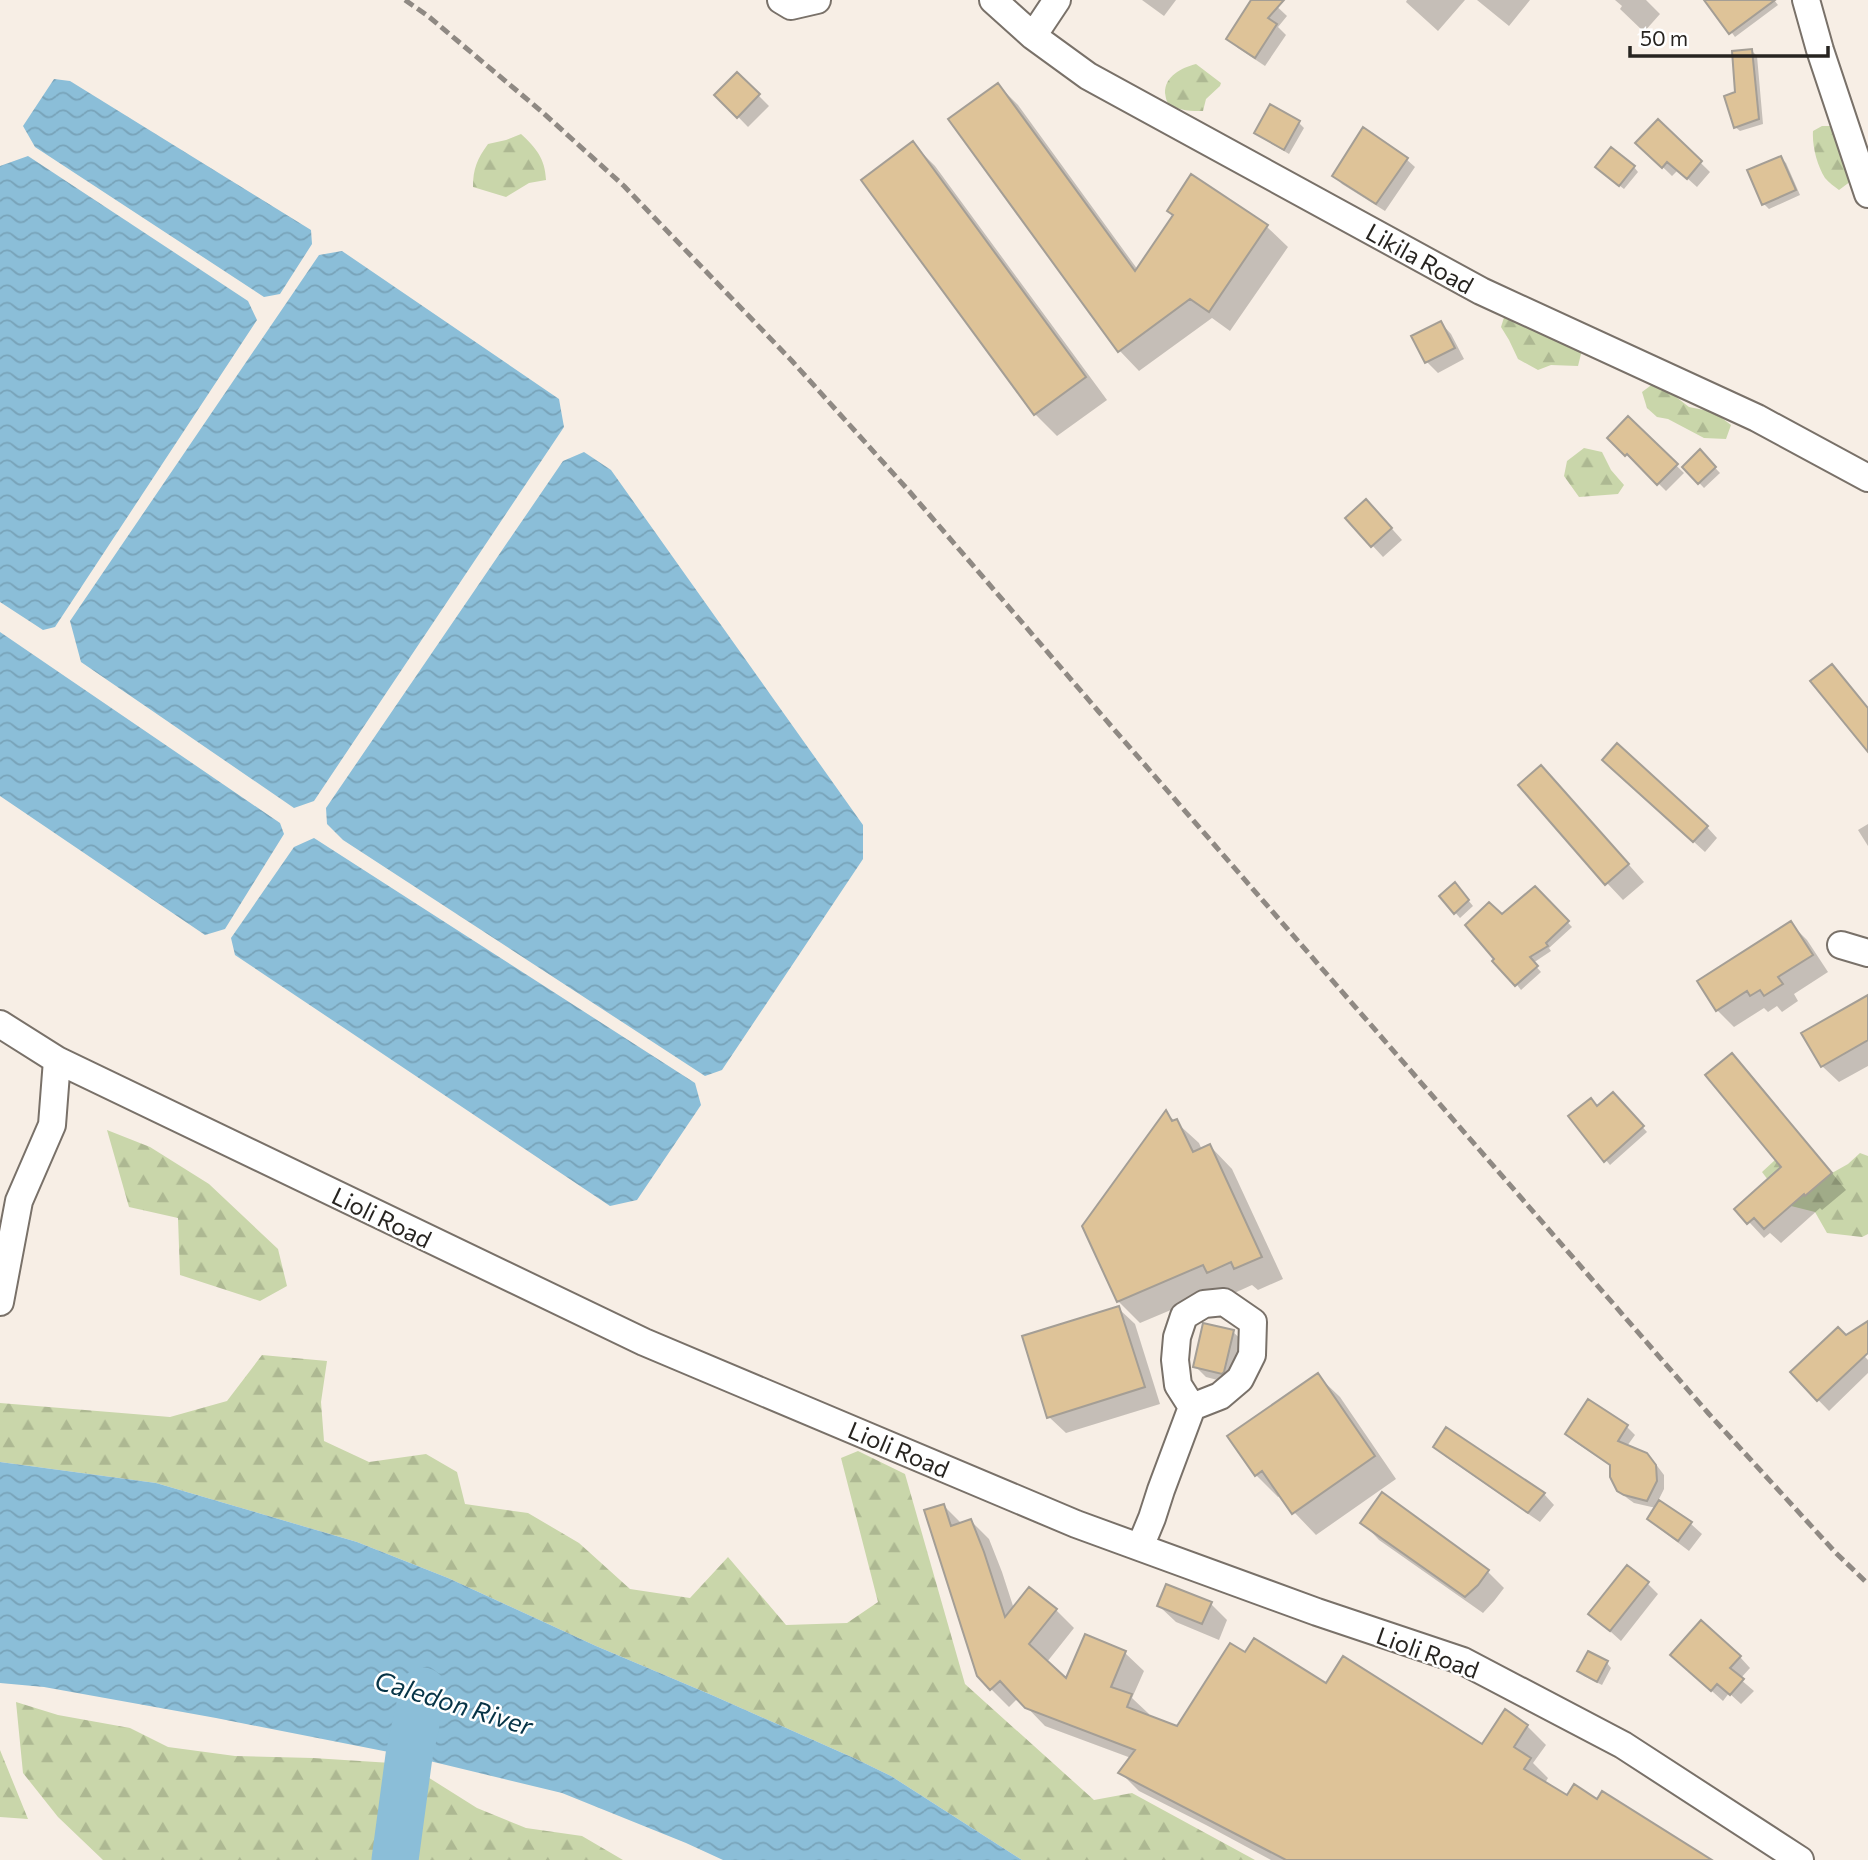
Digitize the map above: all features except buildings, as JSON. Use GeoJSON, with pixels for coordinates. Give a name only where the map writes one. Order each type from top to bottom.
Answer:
{"type":"FeatureCollection","features":[{"type":"Feature","properties":{"kind":"street"},"geometry":{"type":"LineString","coordinates":[[781,0],[791,6],[817,0]]}},
{"type":"Feature","properties":{"kind":"street","name":"Likila Road"},"geometry":{"type":"LineString","coordinates":[[993,0],[1033,36],[1088,76],[1480,291],[1757,418],[1868,478]]}},
{"type":"Feature","properties":{"kind":"street"},"geometry":{"type":"LineString","coordinates":[[1033,36],[1057,0]]}},
{"type":"Feature","properties":{"kind":"street"},"geometry":{"type":"LineString","coordinates":[[1807,0],[1832,87],[1868,194]]}},
{"type":"Feature","properties":{"kind":"street"},"geometry":{"type":"LineString","coordinates":[[1841,945],[1868,953]]}},
{"type":"Feature","properties":{"kind":"street","name":"Lioli Road"},"geometry":{"type":"LineString","coordinates":[[0,1024],[57,1060],[644,1342],[1076,1524],[1317,1612],[1463,1661],[1623,1745],[1800,1860]]}},
{"type":"Feature","properties":{"kind":"street"},"geometry":{"type":"LineString","coordinates":[[0,1302],[19,1201],[52,1125],[57,1060]]}},
{"type":"Feature","properties":{"kind":"street"},"geometry":{"type":"LineString","coordinates":[[1140,1547],[1192,1407]]}},
{"type":"Feature","properties":{"kind":"green space"},"geometry":{"type":"Polygon","coordinates":[[[1196,64],[1221,83],[1220,86],[1206,99],[1203,111],[1190,111],[1169,104],[1165,93],[1171,77],[1196,64]]]}},
{"type":"Feature","properties":{"kind":"green space"},"geometry":{"type":"Polygon","coordinates":[[[1822,126],[1832,126],[1851,181],[1839,190],[1825,178],[1816,155],[1813,131],[1822,126]]]}},
{"type":"Feature","properties":{"kind":"green space"},"geometry":{"type":"Polygon","coordinates":[[[521,134],[539,154],[546,180],[529,183],[506,197],[473,187],[476,164],[488,144],[521,134]]]}},
{"type":"Feature","properties":{"kind":"green space"},"geometry":{"type":"Polygon","coordinates":[[[1506,311],[1583,346],[1578,366],[1551,365],[1538,370],[1518,359],[1501,327],[1506,311]]]}},
{"type":"Feature","properties":{"kind":"green space"},"geometry":{"type":"Polygon","coordinates":[[[1654,383],[1689,407],[1714,412],[1731,425],[1726,439],[1704,438],[1668,419],[1657,417],[1647,408],[1642,392],[1654,383]]]}},
{"type":"Feature","properties":{"kind":"green space"},"geometry":{"type":"Polygon","coordinates":[[[1584,448],[1602,452],[1611,470],[1624,485],[1618,494],[1579,497],[1564,476],[1567,461],[1584,448]]]}},
{"type":"Feature","properties":{"kind":"green space"},"geometry":{"type":"Polygon","coordinates":[[[107,1130],[150,1147],[209,1184],[278,1249],[287,1286],[260,1301],[180,1275],[178,1218],[129,1207],[107,1130]]]}},
{"type":"Feature","properties":{"kind":"green space"},"geometry":{"type":"Polygon","coordinates":[[[1860,1153],[1868,1156],[1868,1234],[1862,1237],[1827,1233],[1815,1212],[1791,1206],[1762,1172],[1775,1160],[1805,1195],[1860,1153]]]}},
{"type":"Feature","properties":{"kind":"green space"},"geometry":{"type":"Polygon","coordinates":[[[262,1355],[327,1361],[321,1402],[324,1441],[369,1462],[426,1454],[457,1472],[465,1504],[528,1513],[579,1543],[630,1589],[690,1598],[728,1557],[786,1625],[847,1623],[878,1602],[841,1458],[858,1451],[905,1474],[965,1684],[1094,1800],[1132,1793],[1255,1860],[1022,1860],[891,1776],[856,1759],[596,1646],[448,1578],[357,1542],[156,1483],[0,1462],[0,1403],[170,1417],[227,1401],[262,1355]]]}},
{"type":"Feature","properties":{"kind":"green space"},"geometry":{"type":"Polygon","coordinates":[[[16,1702],[58,1715],[130,1728],[168,1747],[235,1756],[407,1764],[477,1808],[526,1828],[582,1836],[623,1860],[103,1860],[58,1817],[23,1773],[16,1702]]]}},
{"type":"Feature","properties":{"kind":"green space"},"geometry":{"type":"Polygon","coordinates":[[[0,1750],[28,1819],[0,1817],[0,1750]]]}},
{"type":"Feature","properties":{"kind":"water"},"geometry":{"type":"Polygon","coordinates":[[[54,79],[70,81],[311,230],[312,244],[280,294],[264,297],[35,147],[23,126],[54,79]]]}},
{"type":"Feature","properties":{"kind":"water"},"geometry":{"type":"Polygon","coordinates":[[[28,156],[248,301],[257,320],[55,627],[43,630],[0,602],[0,166],[28,156]]]}},
{"type":"Feature","properties":{"kind":"water"},"geometry":{"type":"Polygon","coordinates":[[[342,251],[559,399],[564,427],[314,801],[294,808],[81,662],[70,621],[319,255],[342,251]]]}},
{"type":"Feature","properties":{"kind":"water"},"geometry":{"type":"Polygon","coordinates":[[[584,452],[611,470],[863,825],[863,859],[722,1070],[705,1076],[343,840],[327,824],[326,808],[563,461],[584,452]]]}},
{"type":"Feature","properties":{"kind":"water"},"geometry":{"type":"Polygon","coordinates":[[[0,632],[280,823],[284,834],[225,929],[205,935],[0,796],[0,632]]]}},
{"type":"Feature","properties":{"kind":"water"},"geometry":{"type":"Polygon","coordinates":[[[314,838],[695,1083],[701,1105],[637,1200],[610,1206],[235,955],[231,938],[294,847],[314,838]]]}},
{"type":"Feature","properties":{"kind":"water","name":"Caledon River"},"geometry":{"type":"Polygon","coordinates":[[[0,1462],[156,1483],[357,1542],[448,1578],[596,1646],[856,1759],[891,1776],[1022,1860],[723,1860],[562,1793],[409,1756],[216,1718],[44,1687],[0,1683],[0,1462]]]}},
{"type":"Feature","properties":{"kind":"waterway","name":"Caledon River"},"geometry":{"type":"LineString","coordinates":[[395,1860],[409,1756],[423,1691]]}},
{"type":"Feature","properties":{"kind":"railway"},"geometry":{"type":"LineString","coordinates":[[405,0],[428,16],[541,111],[624,186],[792,361],[909,491],[1709,1414],[1835,1552],[1868,1584]]}}]}
